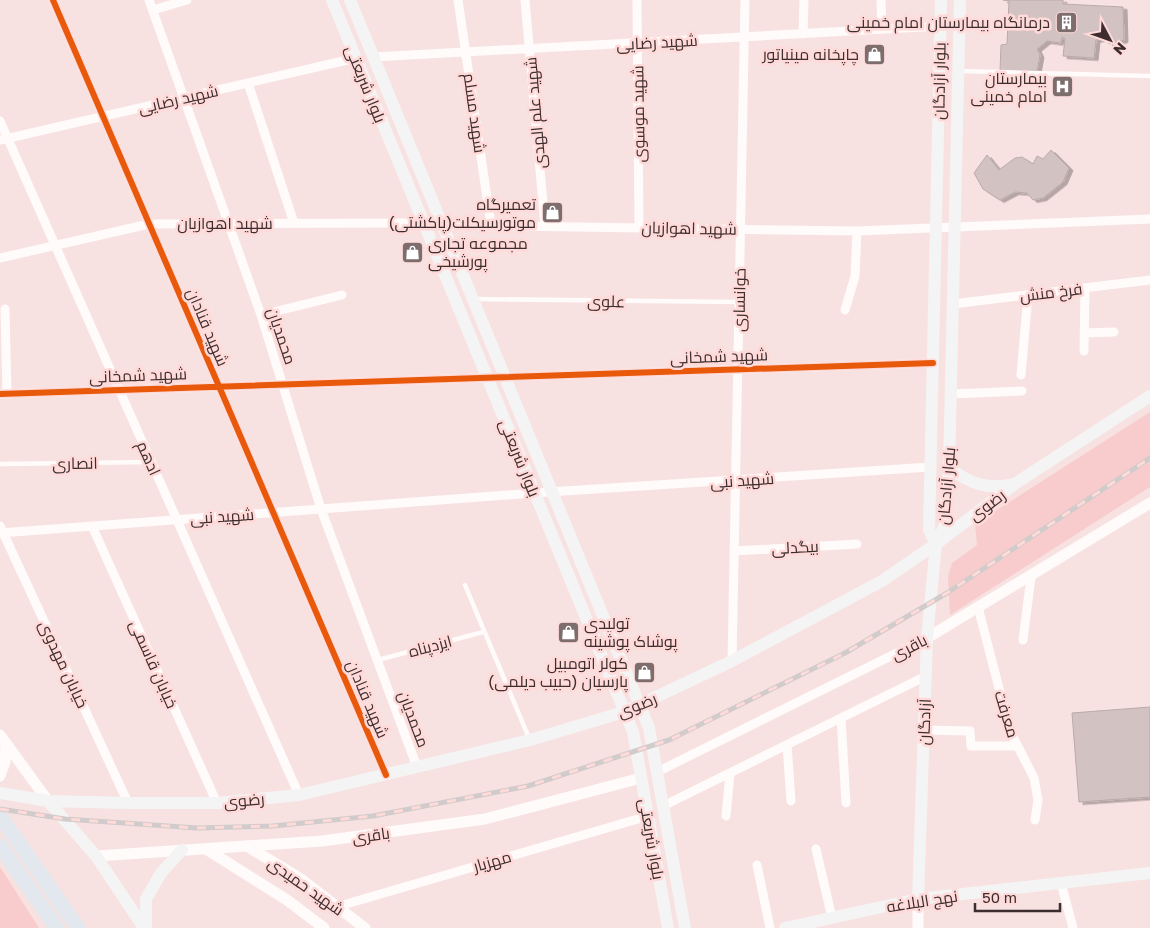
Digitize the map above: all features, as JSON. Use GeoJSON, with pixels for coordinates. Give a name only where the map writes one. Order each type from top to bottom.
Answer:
{"type":"FeatureCollection","features":[{"type":"Feature","properties":{"kind":"highway"},"geometry":{"type":"LineString","coordinates":[[0,816],[78,928]]}},
{"type":"Feature","properties":{"kind":"highway"},"geometry":{"type":"LineString","coordinates":[[0,846],[57,928]]}},
{"type":"Feature","properties":{"kind":"main road","name":"بلوار شریعتی"},"geometry":{"type":"LineString","coordinates":[[332,0],[633,732],[668,928]]}},
{"type":"Feature","properties":{"kind":"main road","name":"بلوار شریعتی"},"geometry":{"type":"LineString","coordinates":[[350,0],[649,728],[685,928]]}},
{"type":"Feature","properties":{"kind":"main road","name":"بلوار آزادگان"},"geometry":{"type":"LineString","coordinates":[[936,544],[929,530],[941,0]]}},
{"type":"Feature","properties":{"kind":"main road","name":"بلوار آزادگان"},"geometry":{"type":"LineString","coordinates":[[936,544],[945,525],[949,467],[960,0]]}},
{"type":"Feature","properties":{"kind":"main road","name":"رضوی"},"geometry":{"type":"LineString","coordinates":[[0,793],[48,801],[128,803],[217,803],[299,795],[386,776],[530,740],[624,712],[732,661],[862,593],[936,544],[1016,483],[1150,396]]}},
{"type":"Feature","properties":{"kind":"main road"},"geometry":{"type":"LineString","coordinates":[[949,467],[960,477],[973,483],[995,487],[1016,483]]}},
{"type":"Feature","properties":{"kind":"main road","name":"آزادگان"},"geometry":{"type":"LineString","coordinates":[[918,899],[927,638],[936,544]]}},
{"type":"Feature","properties":{"kind":"main road"},"geometry":{"type":"LineString","coordinates":[[48,801],[96,856],[145,928]]}},
{"type":"Feature","properties":{"kind":"main road"},"geometry":{"type":"LineString","coordinates":[[145,928],[146,899],[161,873],[182,850]]}},
{"type":"Feature","properties":{"kind":"main road","name":"نهج البلاغه"},"geometry":{"type":"LineString","coordinates":[[785,928],[918,899],[1150,873]]}},
{"type":"Feature","properties":{"kind":"street","name":"شهید قنادان"},"geometry":{"type":"LineString","coordinates":[[52,0],[386,776]]}},
{"type":"Feature","properties":{"kind":"street","name":"محمدیان"},"geometry":{"type":"LineString","coordinates":[[149,0],[182,98],[261,315],[321,509],[417,767]]}},
{"type":"Feature","properties":{"kind":"street"},"geometry":{"type":"LineString","coordinates":[[153,10],[187,0]]}},
{"type":"Feature","properties":{"kind":"street","name":"شهید مسلم"},"geometry":{"type":"LineString","coordinates":[[458,0],[491,225]]}},
{"type":"Feature","properties":{"kind":"street","name":"شهید علم الهدی"},"geometry":{"type":"LineString","coordinates":[[525,0],[545,226]]}},
{"type":"Feature","properties":{"kind":"street","name":"شهید موسوی"},"geometry":{"type":"LineString","coordinates":[[637,0],[639,227]]}},
{"type":"Feature","properties":{"kind":"street","name":"خوانساری"},"geometry":{"type":"LineString","coordinates":[[732,661],[744,0]]}},
{"type":"Feature","properties":{"kind":"street"},"geometry":{"type":"LineString","coordinates":[[803,34],[804,0]]}},
{"type":"Feature","properties":{"kind":"street"},"geometry":{"type":"LineString","coordinates":[[881,0],[882,29]]}},
{"type":"Feature","properties":{"kind":"street","name":"شهید رضایی"},"geometry":{"type":"LineString","coordinates":[[374,57],[941,26]]}},
{"type":"Feature","properties":{"kind":"street","name":"شهید رضایی"},"geometry":{"type":"LineString","coordinates":[[4,139],[356,58]]}},
{"type":"Feature","properties":{"kind":"street"},"geometry":{"type":"LineString","coordinates":[[248,83],[294,223]]}},
{"type":"Feature","properties":{"kind":"street","name":"ادهم"},"geometry":{"type":"LineString","coordinates":[[0,121],[4,139],[55,246],[299,795]]}},
{"type":"Feature","properties":{"kind":"street"},"geometry":{"type":"LineString","coordinates":[[955,228],[1150,219]]}},
{"type":"Feature","properties":{"kind":"street","name":"شهید اهوازیان"},"geometry":{"type":"LineString","coordinates":[[0,258],[149,224],[423,223]]}},
{"type":"Feature","properties":{"kind":"street","name":"شهید اهوازیان"},"geometry":{"type":"LineString","coordinates":[[442,225],[857,231],[955,228]]}},
{"type":"Feature","properties":{"kind":"street"},"geometry":{"type":"LineString","coordinates":[[845,310],[854,276],[857,231]]}},
{"type":"Feature","properties":{"kind":"street","name":"فرخ منش"},"geometry":{"type":"LineString","coordinates":[[953,304],[1150,280]]}},
{"type":"Feature","properties":{"kind":"street"},"geometry":{"type":"LineString","coordinates":[[1084,351],[1085,288]]}},
{"type":"Feature","properties":{"kind":"street"},"geometry":{"type":"LineString","coordinates":[[261,315],[342,295]]}},
{"type":"Feature","properties":{"kind":"street"},"geometry":{"type":"LineString","coordinates":[[1021,375],[1028,295]]}},
{"type":"Feature","properties":{"kind":"street"},"geometry":{"type":"LineString","coordinates":[[4,394],[6,309]]}},
{"type":"Feature","properties":{"kind":"street"},"geometry":{"type":"LineString","coordinates":[[1084,332],[1114,332]]}},
{"type":"Feature","properties":{"kind":"street","name":"شهید شمخانی"},"geometry":{"type":"LineString","coordinates":[[4,394],[218,386],[284,386],[933,362]]}},
{"type":"Feature","properties":{"kind":"street"},"geometry":{"type":"LineString","coordinates":[[951,394],[1022,391]]}},
{"type":"Feature","properties":{"kind":"street","name":"شهید نبی"},"geometry":{"type":"LineString","coordinates":[[1,531],[930,467]]}},
{"type":"Feature","properties":{"kind":"street","name":"باقری"},"geometry":{"type":"LineString","coordinates":[[657,772],[927,638],[1031,577],[1150,503]]}},
{"type":"Feature","properties":{"kind":"street","name":"خیابان قاسمی"},"geometry":{"type":"LineString","coordinates":[[92,526],[217,803]]}},
{"type":"Feature","properties":{"kind":"street","name":"خیابان مهدوی"},"geometry":{"type":"LineString","coordinates":[[1,531],[128,803]]}},
{"type":"Feature","properties":{"kind":"street","name":"بیگدلی"},"geometry":{"type":"LineString","coordinates":[[734,551],[857,544]]}},
{"type":"Feature","properties":{"kind":"street"},"geometry":{"type":"LineString","coordinates":[[1023,640],[1031,577]]}},
{"type":"Feature","properties":{"kind":"street","name":"معرفت"},"geometry":{"type":"LineString","coordinates":[[978,607],[1002,703],[1017,746],[1034,778],[1038,800],[1035,820]]}},
{"type":"Feature","properties":{"kind":"street"},"geometry":{"type":"LineString","coordinates":[[663,806],[926,676]]}},
{"type":"Feature","properties":{"kind":"street"},"geometry":{"type":"LineString","coordinates":[[841,718],[846,803]]}},
{"type":"Feature","properties":{"kind":"street"},"geometry":{"type":"LineString","coordinates":[[924,730],[970,732],[971,746],[1017,746]]}},
{"type":"Feature","properties":{"kind":"street"},"geometry":{"type":"LineString","coordinates":[[0,776],[6,762],[3,739]]}},
{"type":"Feature","properties":{"kind":"street"},"geometry":{"type":"LineString","coordinates":[[3,739],[48,801]]}},
{"type":"Feature","properties":{"kind":"street"},"geometry":{"type":"LineString","coordinates":[[787,745],[791,801]]}},
{"type":"Feature","properties":{"kind":"street"},"geometry":{"type":"LineString","coordinates":[[726,816],[730,773]]}},
{"type":"Feature","properties":{"kind":"street","name":"باقری"},"geometry":{"type":"LineString","coordinates":[[96,856],[322,842],[485,819],[641,778]]}},
{"type":"Feature","properties":{"kind":"street","name":"مهزیار"},"geometry":{"type":"LineString","coordinates":[[336,907],[648,816]]}},
{"type":"Feature","properties":{"kind":"street","name":"شهید حمیدی"},"geometry":{"type":"LineString","coordinates":[[247,846],[301,879],[365,928]]}},
{"type":"Feature","properties":{"kind":"street","name":"شهید حمیدی"},"geometry":{"type":"LineString","coordinates":[[206,849],[287,900],[324,928]]}},
{"type":"Feature","properties":{"kind":"street"},"geometry":{"type":"LineString","coordinates":[[816,849],[832,918]]}},
{"type":"Feature","properties":{"kind":"street"},"geometry":{"type":"LineString","coordinates":[[757,865],[770,928]]}},
{"type":"Feature","properties":{"kind":"street"},"geometry":{"type":"LineString","coordinates":[[1061,883],[1073,928]]}},
{"type":"Feature","properties":{"kind":"street"},"geometry":{"type":"LineString","coordinates":[[918,899],[918,928]]}},
{"type":"Feature","properties":{"kind":"lane"},"geometry":{"type":"LineString","coordinates":[[958,71],[1150,76]]}},
{"type":"Feature","properties":{"kind":"lane","name":"علوی"},"geometry":{"type":"LineString","coordinates":[[473,300],[739,302]]}},
{"type":"Feature","properties":{"kind":"lane","name":"انصاری"},"geometry":{"type":"LineString","coordinates":[[0,464],[151,462]]}},
{"type":"Feature","properties":{"kind":"lane"},"geometry":{"type":"LineString","coordinates":[[464,585],[482,632],[530,740]]}},
{"type":"Feature","properties":{"kind":"lane","name":"ایزدپناه"},"geometry":{"type":"LineString","coordinates":[[377,660],[482,632]]}},
{"type":"Feature","properties":{"kind":"shaded area"},"geometry":{"type":"Polygon","coordinates":[[[1150,412],[1150,487],[950,615],[948,577],[952,563],[977,545],[975,524],[1150,412]]]}},
{"type":"Feature","properties":{"kind":"shaded area"},"geometry":{"type":"Polygon","coordinates":[[[0,867],[4,873],[39,928],[0,928],[0,867]]]}},
{"type":"Feature","properties":{"kind":"building","name":"درمانگاه بیمارستان امام خمینی"},"geometry":{"type":"Polygon","coordinates":[[[1003,0],[1063,0],[1063,4],[1123,7],[1124,40],[1109,44],[1107,37],[1096,40],[1094,58],[1063,56],[1065,39],[1062,37],[1061,43],[1047,41],[1037,49],[1040,55],[1037,71],[1000,71],[1001,45],[1007,44],[1009,1],[1003,0]]]}},
{"type":"Feature","properties":{"kind":"building"},"geometry":{"type":"Polygon","coordinates":[[[1051,150],[1069,168],[1063,182],[1043,198],[1033,200],[1027,193],[1015,192],[1000,200],[983,189],[974,173],[987,155],[999,170],[1015,158],[1022,157],[1033,164],[1037,156],[1043,159],[1051,150]]]}},
{"type":"Feature","properties":{"kind":"building"},"geometry":{"type":"Polygon","coordinates":[[[1150,707],[1150,797],[1079,802],[1072,713],[1150,707]]]}},
{"type":"Feature","properties":{"kind":"railway"},"geometry":{"type":"LineString","coordinates":[[0,809],[65,819],[197,828],[273,826],[373,816],[528,786],[669,740],[845,653],[947,593],[1150,458]]}},
{"type":"Feature","properties":{"kind":"cycle path"},"geometry":{"type":"LineString","coordinates":[[53,0],[386,775]]}},
{"type":"Feature","properties":{"kind":"cycle path"},"geometry":{"type":"LineString","coordinates":[[0,394],[933,363]]}},
{"type":"Feature","properties":{"kind":"place","name":"درمانگاه بیمارستان امام خمینی"},"geometry":{"type":"Point","coordinates":[1066,22]}},
{"type":"Feature","properties":{"kind":"place","name":"چاپخانه مینیاتور"},"geometry":{"type":"Point","coordinates":[875,54]}},
{"type":"Feature","properties":{"kind":"place","name":"بیمارستان امام خمینی"},"geometry":{"type":"Point","coordinates":[1063,87]}},
{"type":"Feature","properties":{"kind":"place","name":"تعمیرگاه موتورسیکلت(پاکشتی)"},"geometry":{"type":"Point","coordinates":[552,213]}},
{"type":"Feature","properties":{"kind":"place","name":"مجموعه تجاری پورشیخی"},"geometry":{"type":"Point","coordinates":[412,252]}},
{"type":"Feature","properties":{"kind":"place","name":"تولیدی پوشاک پوشینه"},"geometry":{"type":"Point","coordinates":[568,632]}},
{"type":"Feature","properties":{"kind":"place","name":"کولر اتومبیل پارسیان (حبیب دیلمی)"},"geometry":{"type":"Point","coordinates":[644,672]}}]}
